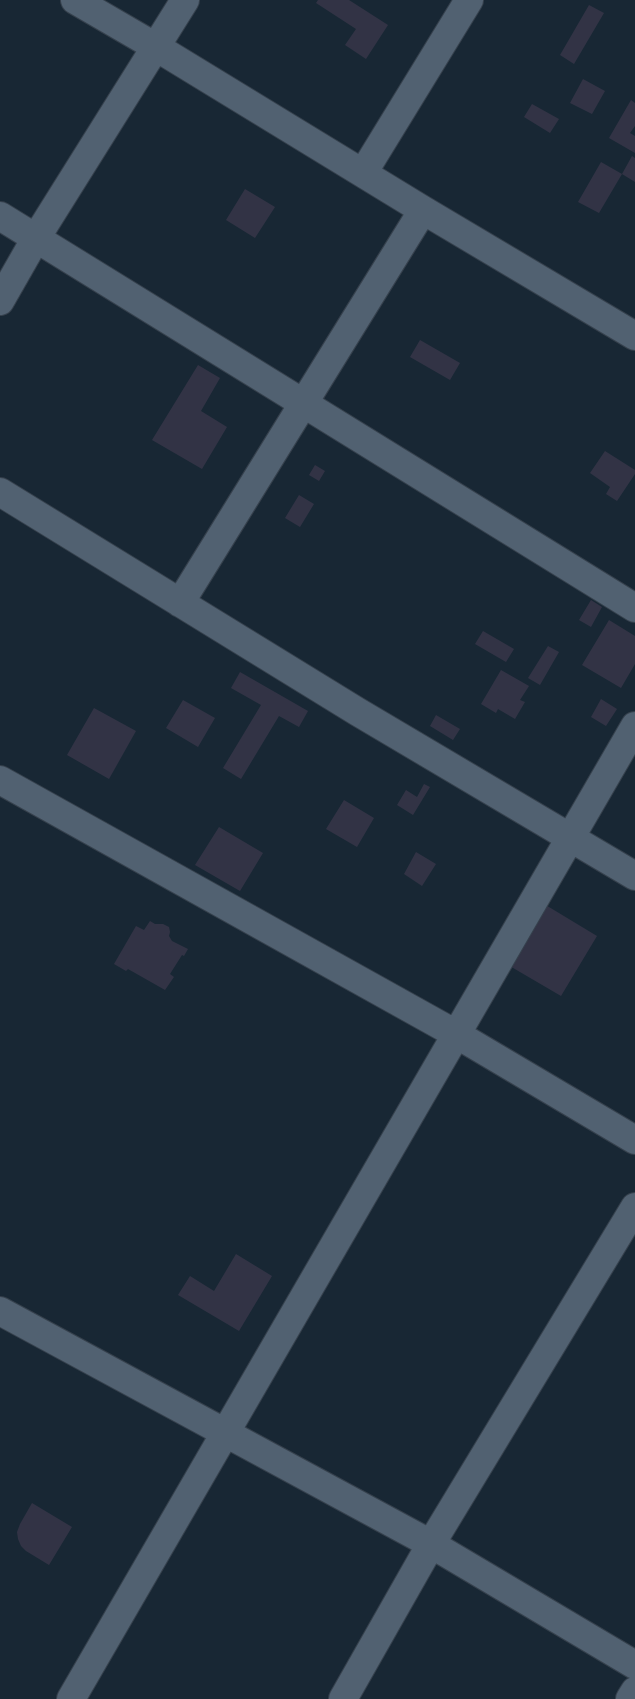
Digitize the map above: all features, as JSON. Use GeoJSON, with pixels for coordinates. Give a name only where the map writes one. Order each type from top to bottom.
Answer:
{"type":"FeatureCollection","features":[{"type":"Feature","properties":{"kind":"street"},"geometry":{"type":"LineString","coordinates":[[75,0],[156,46],[363,174],[635,336]]}},
{"type":"Feature","properties":{"kind":"street"},"geometry":{"type":"LineString","coordinates":[[0,301],[36,238],[185,0]]}},
{"type":"Feature","properties":{"kind":"street"},"geometry":{"type":"LineString","coordinates":[[363,174],[469,0]]}},
{"type":"Feature","properties":{"kind":"street"},"geometry":{"type":"LineString","coordinates":[[180,602],[423,210]]}},
{"type":"Feature","properties":{"kind":"street"},"geometry":{"type":"LineString","coordinates":[[0,216],[635,608]]}},
{"type":"Feature","properties":{"kind":"street"},"geometry":{"type":"LineString","coordinates":[[0,492],[358,712],[635,876]]}},
{"type":"Feature","properties":{"kind":"street"},"geometry":{"type":"LineString","coordinates":[[71,1699],[635,726]]}},
{"type":"Feature","properties":{"kind":"street"},"geometry":{"type":"LineString","coordinates":[[0,780],[456,1034],[635,1140]]}},
{"type":"Feature","properties":{"kind":"street"},"geometry":{"type":"LineString","coordinates":[[343,1699],[431,1544],[635,1207]]}},
{"type":"Feature","properties":{"kind":"street"},"geometry":{"type":"LineString","coordinates":[[0,1311],[431,1544],[635,1665]]}},
{"type":"Feature","properties":{"kind":"street"},"geometry":{"type":"LineString","coordinates":[[630,1699],[635,1691]]}},
{"type":"Feature","properties":{"kind":"building"},"geometry":{"type":"Polygon","coordinates":[[[318,0],[349,0],[388,25],[366,59],[345,45],[356,29],[316,3],[318,0]]]}},
{"type":"Feature","properties":{"kind":"building"},"geometry":{"type":"Polygon","coordinates":[[[589,5],[604,13],[574,64],[560,55],[589,5]]]}},
{"type":"Feature","properties":{"kind":"building"},"geometry":{"type":"Polygon","coordinates":[[[583,79],[605,91],[592,114],[570,103],[583,79]]]}},
{"type":"Feature","properties":{"kind":"building"},"geometry":{"type":"Polygon","coordinates":[[[631,100],[635,103],[635,126],[630,133],[635,136],[635,153],[609,138],[631,100]]]}},
{"type":"Feature","properties":{"kind":"building"},"geometry":{"type":"Polygon","coordinates":[[[532,104],[559,119],[550,133],[524,117],[532,104]]]}},
{"type":"Feature","properties":{"kind":"building"},"geometry":{"type":"Polygon","coordinates":[[[632,156],[635,158],[635,182],[622,174],[632,156]]]}},
{"type":"Feature","properties":{"kind":"building"},"geometry":{"type":"Polygon","coordinates":[[[601,162],[622,174],[599,213],[578,202],[601,162]]]}},
{"type":"Feature","properties":{"kind":"building"},"geometry":{"type":"Polygon","coordinates":[[[245,189],[275,207],[255,238],[226,220],[245,189]]]}},
{"type":"Feature","properties":{"kind":"building"},"geometry":{"type":"Polygon","coordinates":[[[420,340],[460,363],[450,380],[410,357],[420,340]]]}},
{"type":"Feature","properties":{"kind":"building"},"geometry":{"type":"Polygon","coordinates":[[[198,365],[220,378],[201,411],[227,427],[202,469],[152,440],[198,365]]]}},
{"type":"Feature","properties":{"kind":"building"},"geometry":{"type":"Polygon","coordinates":[[[605,451],[635,470],[635,474],[617,501],[606,494],[610,487],[590,473],[605,451]]]}},
{"type":"Feature","properties":{"kind":"building"},"geometry":{"type":"Polygon","coordinates":[[[315,465],[325,471],[319,481],[309,475],[315,465]]]}},
{"type":"Feature","properties":{"kind":"building"},"geometry":{"type":"Polygon","coordinates":[[[299,495],[314,504],[300,527],[285,518],[299,495]]]}},
{"type":"Feature","properties":{"kind":"building"},"geometry":{"type":"Polygon","coordinates":[[[591,600],[602,607],[591,627],[579,620],[591,600]]]}},
{"type":"Feature","properties":{"kind":"building"},"geometry":{"type":"Polygon","coordinates":[[[609,620],[635,636],[635,664],[621,688],[582,665],[609,620]]]}},
{"type":"Feature","properties":{"kind":"building"},"geometry":{"type":"Polygon","coordinates":[[[483,631],[514,649],[506,662],[475,644],[483,631]]]}},
{"type":"Feature","properties":{"kind":"building"},"geometry":{"type":"Polygon","coordinates":[[[548,646],[559,652],[540,685],[528,678],[548,646]]]}},
{"type":"Feature","properties":{"kind":"building"},"geometry":{"type":"Polygon","coordinates":[[[501,670],[529,686],[520,700],[525,702],[515,719],[498,709],[496,713],[481,704],[501,670]]]}},
{"type":"Feature","properties":{"kind":"building"},"geometry":{"type":"Polygon","coordinates":[[[240,672],[308,711],[299,727],[279,716],[241,779],[223,768],[261,705],[231,688],[240,672]]]}},
{"type":"Feature","properties":{"kind":"building"},"geometry":{"type":"Polygon","coordinates":[[[601,699],[617,709],[606,726],[591,717],[601,699]]]}},
{"type":"Feature","properties":{"kind":"building"},"geometry":{"type":"Polygon","coordinates":[[[183,700],[215,718],[198,747],[166,728],[183,700]]]}},
{"type":"Feature","properties":{"kind":"building"},"geometry":{"type":"Polygon","coordinates":[[[94,708],[136,731],[109,779],[67,755],[94,708]]]}},
{"type":"Feature","properties":{"kind":"building"},"geometry":{"type":"Polygon","coordinates":[[[436,715],[460,729],[453,740],[430,726],[436,715]]]}},
{"type":"Feature","properties":{"kind":"building"},"geometry":{"type":"Polygon","coordinates":[[[424,784],[430,787],[413,815],[397,805],[406,790],[417,797],[424,784]]]}},
{"type":"Feature","properties":{"kind":"building"},"geometry":{"type":"Polygon","coordinates":[[[344,800],[374,818],[357,847],[326,829],[344,800]]]}},
{"type":"Feature","properties":{"kind":"building"},"geometry":{"type":"Polygon","coordinates":[[[219,827],[263,853],[240,891],[195,865],[219,827]]]}},
{"type":"Feature","properties":{"kind":"building"},"geometry":{"type":"Polygon","coordinates":[[[416,852],[436,864],[422,886],[404,874],[416,852]]]}},
{"type":"Feature","properties":{"kind":"building"},"geometry":{"type":"Polygon","coordinates":[[[544,904],[597,936],[561,996],[508,965],[544,904]]]}},
{"type":"Feature","properties":{"kind":"building"},"geometry":{"type":"Polygon","coordinates":[[[150,921],[169,927],[169,936],[172,941],[188,949],[170,974],[174,977],[165,990],[128,969],[126,971],[114,964],[136,926],[144,930],[150,921]]]}},
{"type":"Feature","properties":{"kind":"building"},"geometry":{"type":"Polygon","coordinates":[[[236,1254],[272,1276],[239,1331],[178,1295],[190,1276],[214,1291],[236,1254]]]}},
{"type":"Feature","properties":{"kind":"building"},"geometry":{"type":"Polygon","coordinates":[[[32,1503],[72,1527],[49,1565],[26,1551],[18,1539],[17,1532],[20,1524],[32,1503]]]}}]}
